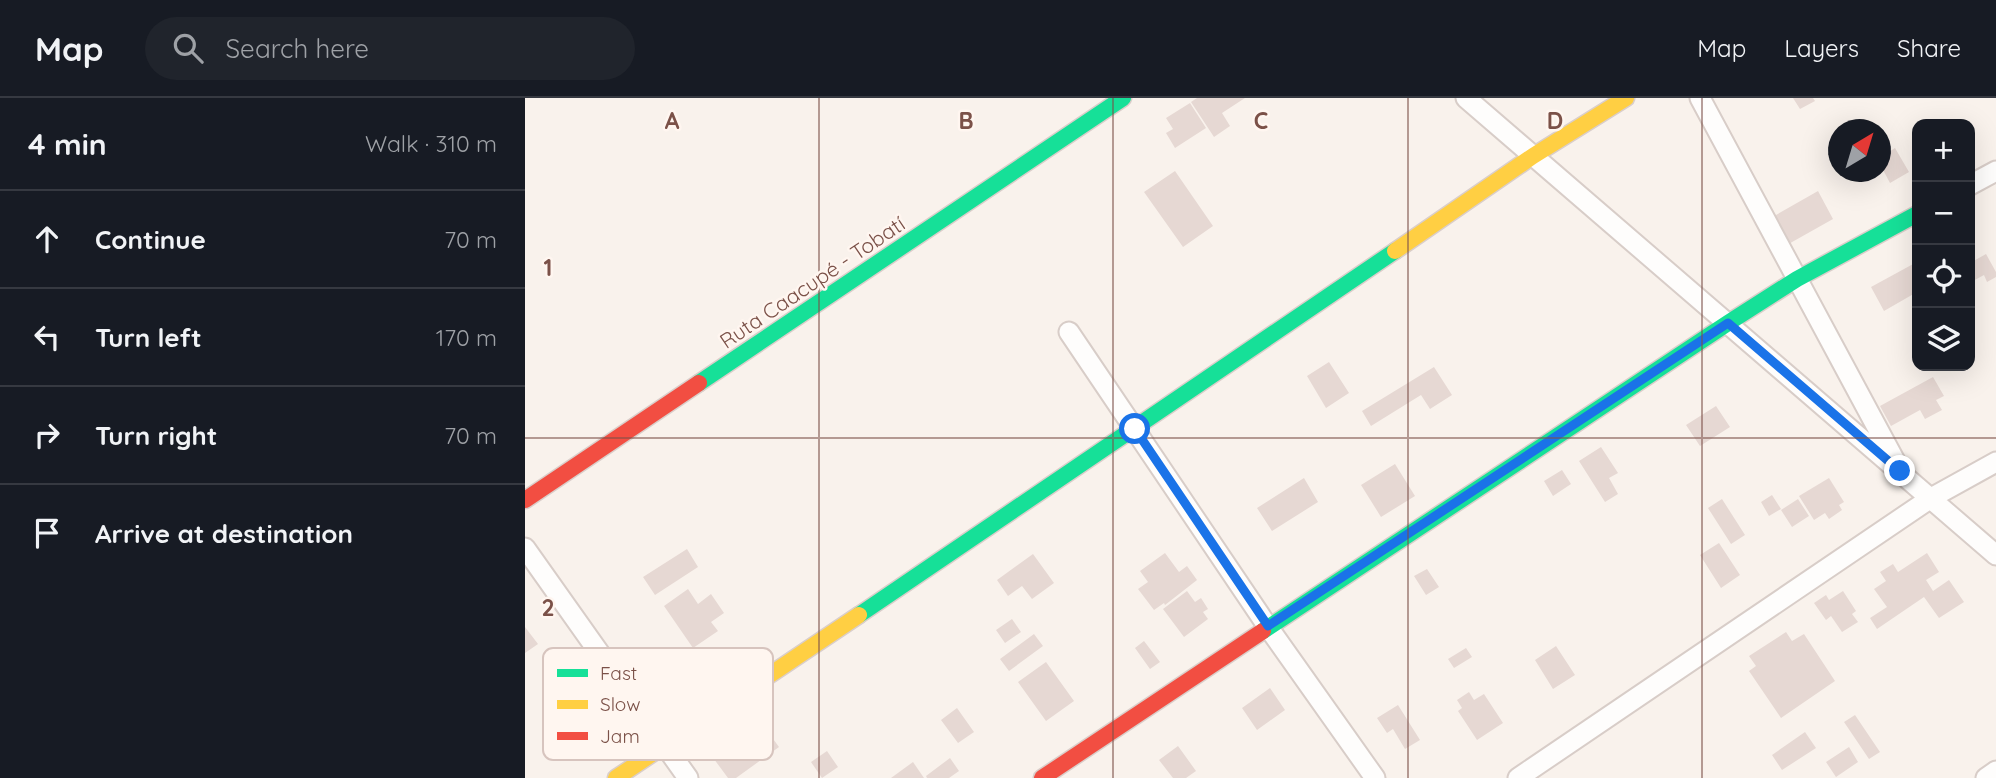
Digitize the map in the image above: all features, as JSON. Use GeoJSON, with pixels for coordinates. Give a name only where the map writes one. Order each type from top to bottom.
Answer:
{"type":"FeatureCollection","features":[{"type":"Feature","properties":{"kind":"street","name":"Ruta Caacupé - Tobatí"},"geometry":{"type":"LineString","coordinates":[[525,500],[1123,98]]}},
{"type":"Feature","properties":{"kind":"street"},"geometry":{"type":"LineString","coordinates":[[1466,98],[1996,555]]}},
{"type":"Feature","properties":{"kind":"street"},"geometry":{"type":"LineString","coordinates":[[773,671],[1135,429],[1533,156],[1626,98]]}},
{"type":"Feature","properties":{"kind":"street"},"geometry":{"type":"LineString","coordinates":[[1700,98],[1900,471]]}},
{"type":"Feature","properties":{"kind":"street"},"geometry":{"type":"LineString","coordinates":[[1975,182],[1996,171]]}},
{"type":"Feature","properties":{"kind":"street"},"geometry":{"type":"LineString","coordinates":[[1042,778],[1728,323],[1797,279],[1912,217]]}},
{"type":"Feature","properties":{"kind":"street"},"geometry":{"type":"LineString","coordinates":[[1069,332],[1268,626],[1375,778]]}},
{"type":"Feature","properties":{"kind":"street"},"geometry":{"type":"LineString","coordinates":[[1518,778],[1931,498],[1996,462]]}},
{"type":"Feature","properties":{"kind":"street"},"geometry":{"type":"LineString","coordinates":[[525,548],[596,648]]}},
{"type":"Feature","properties":{"kind":"street"},"geometry":{"type":"LineString","coordinates":[[616,778],[641,760]]}},
{"type":"Feature","properties":{"kind":"street"},"geometry":{"type":"LineString","coordinates":[[675,760],[688,778]]}},
{"type":"Feature","properties":{"kind":"street"},"geometry":{"type":"LineString","coordinates":[[1986,778],[1996,771]]}},
{"type":"Feature","properties":{"kind":"building"},"geometry":{"type":"Polygon","coordinates":[[[1197,98],[1245,98],[1222,113],[1230,126],[1214,137],[1191,102],[1197,98]]]}},
{"type":"Feature","properties":{"kind":"building"},"geometry":{"type":"Polygon","coordinates":[[[1793,98],[1813,98],[1815,101],[1800,109],[1793,98]]]}},
{"type":"Feature","properties":{"kind":"building"},"geometry":{"type":"Polygon","coordinates":[[[1190,103],[1206,128],[1175,148],[1166,133],[1173,129],[1166,118],[1190,103]]]}},
{"type":"Feature","properties":{"kind":"building"},"geometry":{"type":"Polygon","coordinates":[[[1895,148],[1909,172],[1890,183],[1891,182],[1891,151],[1895,148]]]}},
{"type":"Feature","properties":{"kind":"building"},"geometry":{"type":"Polygon","coordinates":[[[1175,171],[1213,226],[1183,247],[1144,192],[1175,171]]]}},
{"type":"Feature","properties":{"kind":"building"},"geometry":{"type":"Polygon","coordinates":[[[1818,191],[1833,219],[1785,246],[1769,219],[1818,191]]]}},
{"type":"Feature","properties":{"kind":"building"},"geometry":{"type":"Polygon","coordinates":[[[1986,254],[1996,277],[1987,282],[1984,275],[1975,280],[1975,260],[1986,254]]]}},
{"type":"Feature","properties":{"kind":"building"},"geometry":{"type":"Polygon","coordinates":[[[1912,265],[1912,295],[1884,311],[1871,287],[1912,265]]]}},
{"type":"Feature","properties":{"kind":"building"},"geometry":{"type":"Polygon","coordinates":[[[1329,362],[1349,393],[1326,408],[1307,376],[1329,362]]]}},
{"type":"Feature","properties":{"kind":"building"},"geometry":{"type":"Polygon","coordinates":[[[1434,367],[1452,395],[1430,409],[1421,395],[1371,426],[1362,411],[1434,367]]]}},
{"type":"Feature","properties":{"kind":"building"},"geometry":{"type":"Polygon","coordinates":[[[1933,377],[1944,396],[1936,400],[1942,410],[1925,419],[1920,410],[1891,426],[1880,406],[1933,377]]]}},
{"type":"Feature","properties":{"kind":"building"},"geometry":{"type":"Polygon","coordinates":[[[1716,406],[1730,427],[1700,446],[1686,425],[1716,406]]]}},
{"type":"Feature","properties":{"kind":"building"},"geometry":{"type":"Polygon","coordinates":[[[1601,447],[1618,473],[1609,478],[1618,494],[1605,502],[1579,461],[1601,447]]]}},
{"type":"Feature","properties":{"kind":"building"},"geometry":{"type":"Polygon","coordinates":[[[1395,464],[1415,496],[1381,517],[1361,485],[1395,464]]]}},
{"type":"Feature","properties":{"kind":"building"},"geometry":{"type":"Polygon","coordinates":[[[1562,470],[1571,484],[1553,496],[1544,481],[1562,470]]]}},
{"type":"Feature","properties":{"kind":"building"},"geometry":{"type":"Polygon","coordinates":[[[1304,478],[1318,502],[1272,531],[1257,508],[1304,478]]]}},
{"type":"Feature","properties":{"kind":"building"},"geometry":{"type":"Polygon","coordinates":[[[1829,478],[1844,502],[1839,505],[1842,510],[1829,519],[1825,513],[1814,520],[1799,496],[1829,478]]]}},
{"type":"Feature","properties":{"kind":"building"},"geometry":{"type":"Polygon","coordinates":[[[1772,495],[1781,509],[1769,516],[1761,502],[1772,495]]]}},
{"type":"Feature","properties":{"kind":"building"},"geometry":{"type":"Polygon","coordinates":[[[1722,499],[1745,535],[1731,544],[1708,508],[1722,499]]]}},
{"type":"Feature","properties":{"kind":"building"},"geometry":{"type":"Polygon","coordinates":[[[1798,499],[1809,516],[1792,527],[1781,510],[1798,499]]]}},
{"type":"Feature","properties":{"kind":"building"},"geometry":{"type":"Polygon","coordinates":[[[1719,543],[1740,575],[1721,588],[1700,555],[1719,543]]]}},
{"type":"Feature","properties":{"kind":"building"},"geometry":{"type":"Polygon","coordinates":[[[687,549],[698,567],[655,595],[643,577],[687,549]]]}},
{"type":"Feature","properties":{"kind":"building"},"geometry":{"type":"Polygon","coordinates":[[[1165,553],[1179,572],[1187,566],[1197,580],[1165,605],[1164,603],[1154,610],[1138,589],[1148,582],[1140,571],[1165,553]]]}},
{"type":"Feature","properties":{"kind":"building"},"geometry":{"type":"Polygon","coordinates":[[[1927,553],[1939,572],[1926,580],[1933,591],[1949,580],[1964,602],[1939,618],[1924,597],[1877,629],[1870,618],[1887,607],[1874,589],[1886,581],[1880,572],[1893,564],[1898,572],[1927,553]]]}},
{"type":"Feature","properties":{"kind":"building"},"geometry":{"type":"Polygon","coordinates":[[[1033,554],[1054,583],[1032,599],[1022,586],[1008,596],[997,580],[1033,554]]]}},
{"type":"Feature","properties":{"kind":"building"},"geometry":{"type":"Polygon","coordinates":[[[1427,569],[1439,587],[1426,595],[1414,576],[1427,569]]]}},
{"type":"Feature","properties":{"kind":"building"},"geometry":{"type":"Polygon","coordinates":[[[688,589],[698,604],[711,594],[724,613],[711,622],[718,631],[693,648],[664,606],[688,589]]]}},
{"type":"Feature","properties":{"kind":"building"},"geometry":{"type":"Polygon","coordinates":[[[1187,591],[1195,602],[1201,598],[1208,609],[1203,612],[1208,619],[1184,637],[1163,609],[1187,591]]]}},
{"type":"Feature","properties":{"kind":"building"},"geometry":{"type":"Polygon","coordinates":[[[1843,591],[1856,611],[1852,614],[1858,622],[1842,632],[1831,616],[1826,620],[1814,603],[1826,595],[1829,600],[1843,591]]]}},
{"type":"Feature","properties":{"kind":"building"},"geometry":{"type":"Polygon","coordinates":[[[1012,619],[1021,632],[1005,643],[996,630],[1012,619]]]}},
{"type":"Feature","properties":{"kind":"building"},"geometry":{"type":"Polygon","coordinates":[[[525,627],[538,644],[525,653],[525,627]]]}},
{"type":"Feature","properties":{"kind":"building"},"geometry":{"type":"Polygon","coordinates":[[[1786,632],[1792,641],[1804,634],[1835,681],[1781,718],[1749,671],[1756,666],[1749,656],[1786,632]]]}},
{"type":"Feature","properties":{"kind":"building"},"geometry":{"type":"Polygon","coordinates":[[[1034,634],[1043,646],[1009,671],[1000,659],[1034,634]]]}},
{"type":"Feature","properties":{"kind":"building"},"geometry":{"type":"Polygon","coordinates":[[[1144,641],[1160,662],[1150,669],[1135,648],[1144,641]]]}},
{"type":"Feature","properties":{"kind":"building"},"geometry":{"type":"Polygon","coordinates":[[[1556,646],[1575,675],[1553,689],[1535,660],[1556,646]]]}},
{"type":"Feature","properties":{"kind":"building"},"geometry":{"type":"Polygon","coordinates":[[[1466,648],[1472,657],[1454,668],[1448,659],[1466,648]]]}},
{"type":"Feature","properties":{"kind":"building"},"geometry":{"type":"Polygon","coordinates":[[[1046,662],[1074,701],[1046,721],[1018,682],[1046,662]]]}},
{"type":"Feature","properties":{"kind":"building"},"geometry":{"type":"Polygon","coordinates":[[[1270,688],[1285,710],[1257,730],[1242,708],[1270,688]]]}},
{"type":"Feature","properties":{"kind":"building"},"geometry":{"type":"Polygon","coordinates":[[[1469,692],[1474,700],[1484,694],[1503,723],[1477,740],[1458,711],[1462,708],[1457,700],[1469,692]]]}},
{"type":"Feature","properties":{"kind":"building"},"geometry":{"type":"Polygon","coordinates":[[[1398,705],[1420,740],[1405,749],[1393,729],[1387,733],[1377,718],[1398,705]]]}},
{"type":"Feature","properties":{"kind":"building"},"geometry":{"type":"Polygon","coordinates":[[[957,708],[974,732],[958,743],[941,720],[957,708]]]}},
{"type":"Feature","properties":{"kind":"building"},"geometry":{"type":"Polygon","coordinates":[[[1855,715],[1880,752],[1869,759],[1844,722],[1855,715]]]}},
{"type":"Feature","properties":{"kind":"building"},"geometry":{"type":"Polygon","coordinates":[[[1805,732],[1816,748],[1782,770],[1772,755],[1805,732]]]}},
{"type":"Feature","properties":{"kind":"building"},"geometry":{"type":"Polygon","coordinates":[[[773,739],[779,747],[773,751],[773,739]]]}},
{"type":"Feature","properties":{"kind":"building"},"geometry":{"type":"Polygon","coordinates":[[[1178,746],[1196,771],[1186,778],[1173,778],[1159,760],[1178,746]]]}},
{"type":"Feature","properties":{"kind":"building"},"geometry":{"type":"Polygon","coordinates":[[[1849,747],[1858,762],[1836,777],[1826,762],[1849,747]]]}},
{"type":"Feature","properties":{"kind":"building"},"geometry":{"type":"Polygon","coordinates":[[[827,751],[838,767],[822,778],[811,762],[827,751]]]}},
{"type":"Feature","properties":{"kind":"building"},"geometry":{"type":"Polygon","coordinates":[[[950,758],[959,771],[949,778],[927,778],[926,776],[950,758]]]}},
{"type":"Feature","properties":{"kind":"building"},"geometry":{"type":"Polygon","coordinates":[[[715,760],[761,760],[736,778],[728,778],[715,760]]]}},
{"type":"Feature","properties":{"kind":"building"},"geometry":{"type":"Polygon","coordinates":[[[913,762],[924,778],[891,778],[913,762]]]}},
{"type":"Feature","properties":{"kind":"traffic: fast"},"geometry":{"type":"LineString","coordinates":[[699,383],[1123,98]]}},
{"type":"Feature","properties":{"kind":"traffic: fast"},"geometry":{"type":"LineString","coordinates":[[1263,631],[1728,323],[1797,279],[1912,217]]}},
{"type":"Feature","properties":{"kind":"traffic: fast"},"geometry":{"type":"LineString","coordinates":[[859,615],[1395,251]]}},
{"type":"Feature","properties":{"kind":"traffic: slow"},"geometry":{"type":"LineString","coordinates":[[1395,251],[1533,156],[1626,98]]}},
{"type":"Feature","properties":{"kind":"traffic: slow"},"geometry":{"type":"LineString","coordinates":[[773,673],[859,615]]}},
{"type":"Feature","properties":{"kind":"traffic: slow"},"geometry":{"type":"LineString","coordinates":[[616,778],[643,760]]}},
{"type":"Feature","properties":{"kind":"traffic: jam"},"geometry":{"type":"LineString","coordinates":[[525,500],[699,383]]}},
{"type":"Feature","properties":{"kind":"traffic: jam"},"geometry":{"type":"LineString","coordinates":[[1042,778],[1263,631]]}},
{"type":"Feature","properties":{"kind":"route"},"geometry":{"type":"LineString","coordinates":[[1135,429],[1268,626],[1728,323],[1900,471]]}}]}
